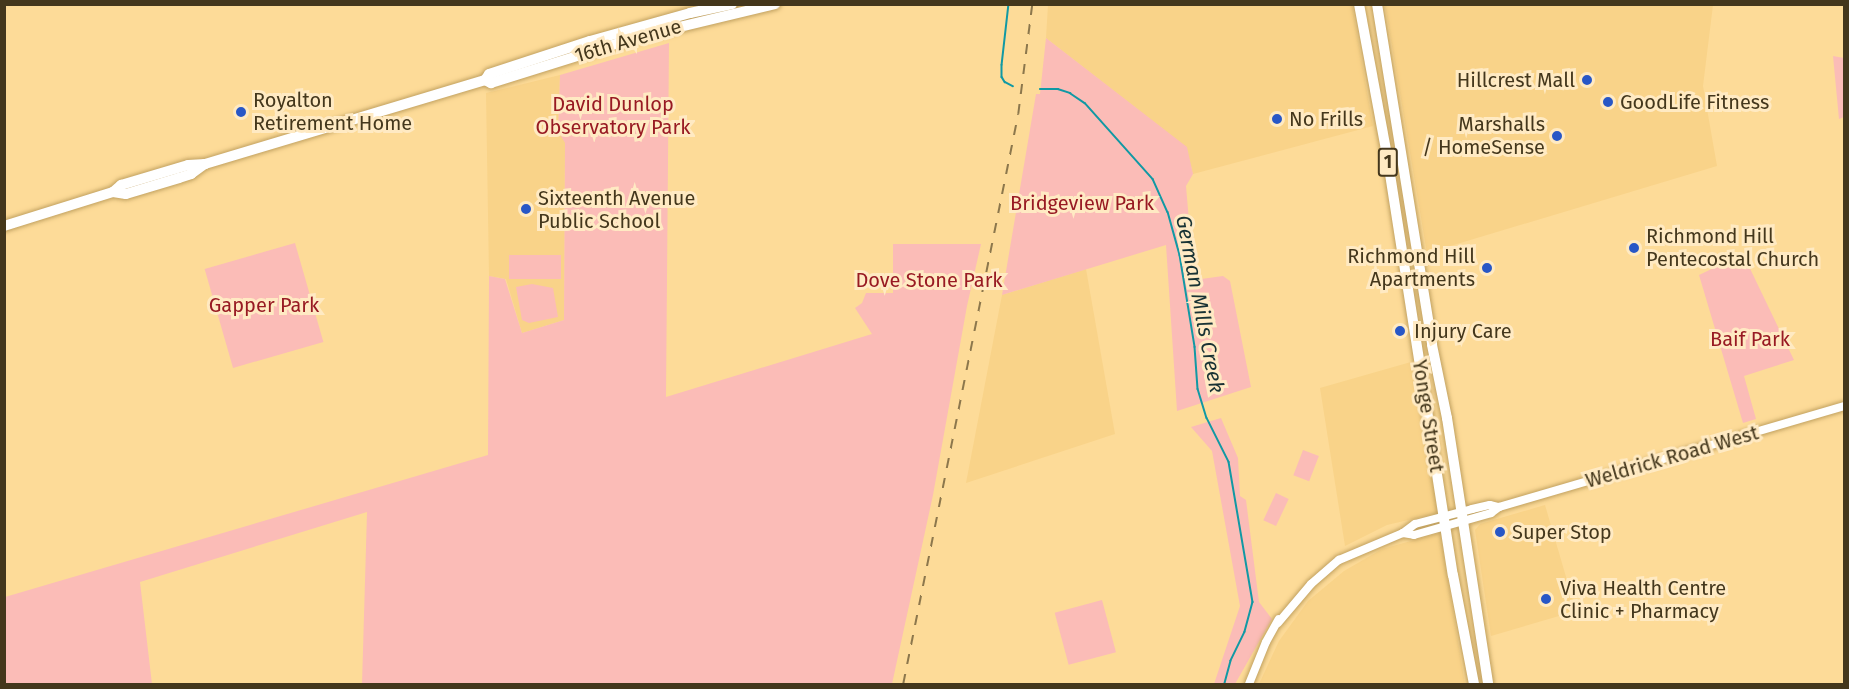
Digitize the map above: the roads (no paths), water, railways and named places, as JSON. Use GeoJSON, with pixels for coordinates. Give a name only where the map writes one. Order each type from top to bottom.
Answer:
{"type":"FeatureCollection","features":[{"type":"Feature","properties":{"kind":"main road","name":"16th Avenue"},"geometry":{"type":"LineString","coordinates":[[485,80],[488,74],[582,44],[680,15],[732,4]]}},
{"type":"Feature","properties":{"kind":"main road","name":"16th Avenue"},"geometry":{"type":"LineString","coordinates":[[4,226],[113,192],[126,194],[185,176],[205,164],[485,80],[491,83],[638,37],[775,4]]}},
{"type":"Feature","properties":{"kind":"main road","name":"Yonge Street"},"geometry":{"type":"LineString","coordinates":[[1359,4],[1387,155],[1445,520],[1474,684]]}},
{"type":"Feature","properties":{"kind":"main road","name":"Yonge Street"},"geometry":{"type":"LineString","coordinates":[[1377,4],[1488,684]]}},
{"type":"Feature","properties":{"kind":"street","name":"Weldrick Road West"},"geometry":{"type":"LineString","coordinates":[[1250,684],[1266,642],[1301,595],[1339,560],[1403,533],[1415,524],[1462,517],[1490,506],[1499,507],[1845,406]]}},
{"type":"Feature","properties":{"kind":"waterway","name":"German Mills Creek"},"geometry":{"type":"LineString","coordinates":[[1009,4],[1002,77],[1005,82],[1013,86]]}},
{"type":"Feature","properties":{"kind":"waterway","name":"German Mills Creek"},"geometry":{"type":"LineString","coordinates":[[1040,89],[1058,89],[1070,93],[1085,103],[1153,179],[1168,212],[1180,255],[1195,347],[1198,389],[1207,418],[1229,462],[1253,602],[1245,632],[1231,661],[1225,684]]}},
{"type":"Feature","properties":{"kind":"railway"},"geometry":{"type":"LineString","coordinates":[[903,684],[1018,114],[1032,4]]}},
{"type":"Feature","properties":{"kind":"place","name":"Hillcrest Mall"},"geometry":{"type":"Point","coordinates":[1587,80]}},
{"type":"Feature","properties":{"kind":"place","name":"GoodLife Fitness"},"geometry":{"type":"Point","coordinates":[1608,102]}},
{"type":"Feature","properties":{"kind":"place","name":"Royalton Retirement Home"},"geometry":{"type":"Point","coordinates":[241,112]}},
{"type":"Feature","properties":{"kind":"place","name":"No Frills"},"geometry":{"type":"Point","coordinates":[1277,119]}},
{"type":"Feature","properties":{"kind":"place","name":"Marshalls / HomeSense"},"geometry":{"type":"Point","coordinates":[1557,136]}},
{"type":"Feature","properties":{"kind":"place","name":"Sixteenth Avenue Public School"},"geometry":{"type":"Point","coordinates":[526,209]}},
{"type":"Feature","properties":{"kind":"place","name":"Richmond Hill Pentecostal Church"},"geometry":{"type":"Point","coordinates":[1634,248]}},
{"type":"Feature","properties":{"kind":"place","name":"Richmond Hill Apartments"},"geometry":{"type":"Point","coordinates":[1487,268]}},
{"type":"Feature","properties":{"kind":"place","name":"Injury Care"},"geometry":{"type":"Point","coordinates":[1400,331]}},
{"type":"Feature","properties":{"kind":"place","name":"Super Stop"},"geometry":{"type":"Point","coordinates":[1500,532]}},
{"type":"Feature","properties":{"kind":"place","name":"Viva Health Centre Clinic + Pharmacy"},"geometry":{"type":"Point","coordinates":[1546,599]}},
{"type":"Feature","properties":{"kind":"park label","name":"David Dunlop Observatory Park"},"geometry":{"type":"Point","coordinates":[613,116]}},
{"type":"Feature","properties":{"kind":"park label","name":"Bridgeview Park"},"geometry":{"type":"Point","coordinates":[1082,203]}},
{"type":"Feature","properties":{"kind":"park label","name":"Dove Stone Park"},"geometry":{"type":"Point","coordinates":[929,280]}},
{"type":"Feature","properties":{"kind":"park label","name":"Gapper Park"},"geometry":{"type":"Point","coordinates":[264,305]}},
{"type":"Feature","properties":{"kind":"park label","name":"Baif Park"},"geometry":{"type":"Point","coordinates":[1750,339]}}]}
